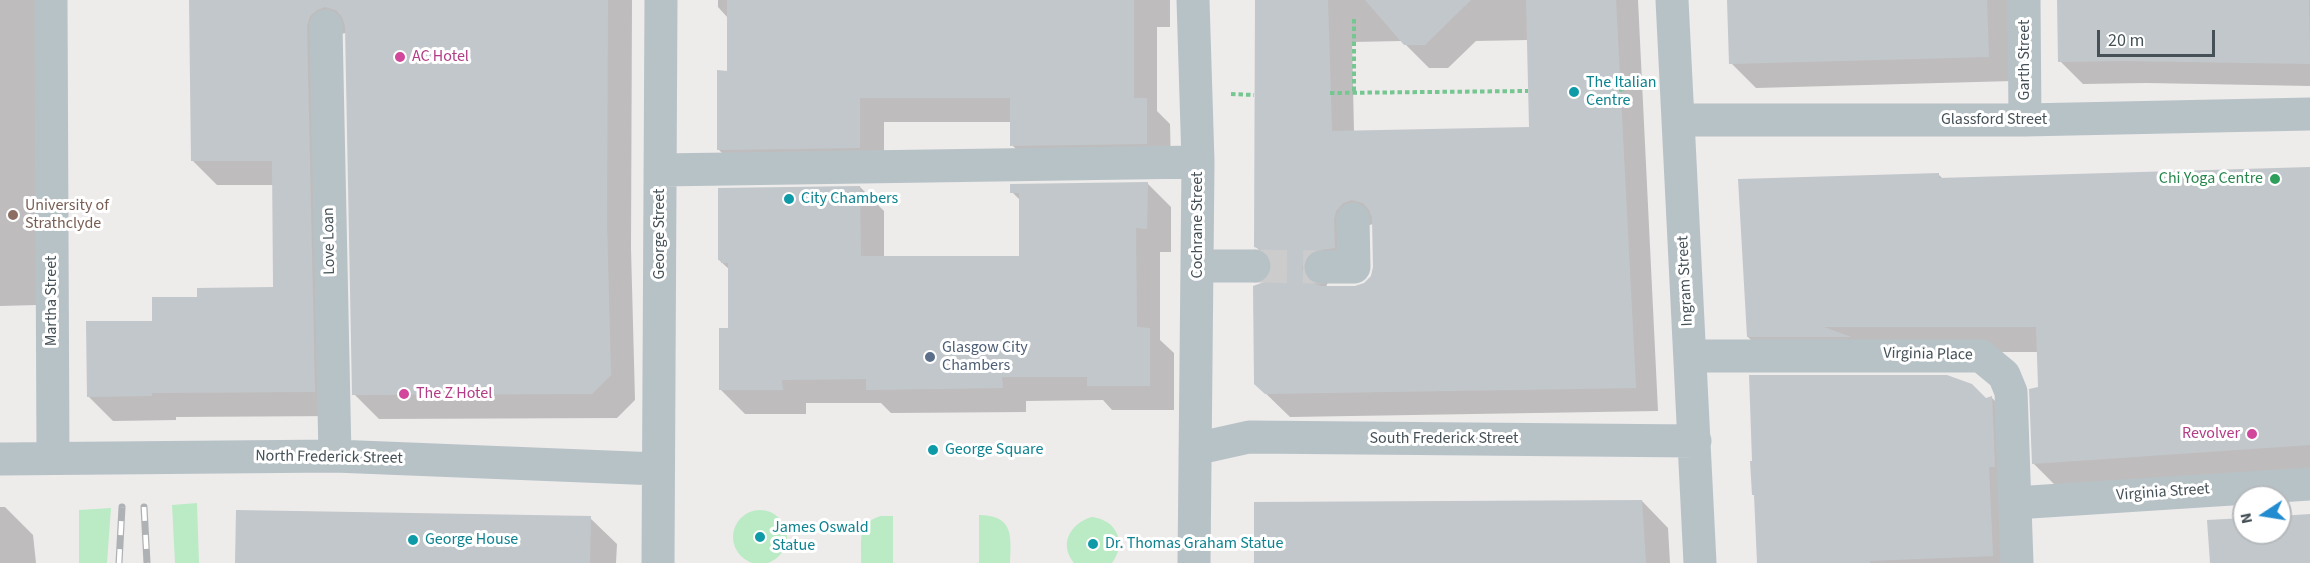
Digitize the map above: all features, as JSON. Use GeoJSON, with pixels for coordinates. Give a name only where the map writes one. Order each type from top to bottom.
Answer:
{"type":"FeatureCollection","features":[{"type":"Feature","properties":{"kind":"street","name":"Martha Street"},"geometry":{"type":"LineString","coordinates":[[51,0],[53,458]]}},
{"type":"Feature","properties":{"kind":"street","name":"George Street"},"geometry":{"type":"LineString","coordinates":[[658,469],[661,0]]}},
{"type":"Feature","properties":{"kind":"street","name":"Cochrane Street"},"geometry":{"type":"LineString","coordinates":[[1193,0],[1198,162],[1195,449]]}},
{"type":"Feature","properties":{"kind":"street","name":"Ingram Street"},"geometry":{"type":"LineString","coordinates":[[1672,0],[1700,563]]}},
{"type":"Feature","properties":{"kind":"street","name":"Garth Street"},"geometry":{"type":"LineString","coordinates":[[2024,0],[2025,120]]}},
{"type":"Feature","properties":{"kind":"street","name":"Love Loan"},"geometry":{"type":"LineString","coordinates":[[326,26],[334,456]]}},
{"type":"Feature","properties":{"kind":"street","name":"Glassford Street"},"geometry":{"type":"LineString","coordinates":[[1678,120],[2025,120],[2310,114]]}},
{"type":"Feature","properties":{"kind":"street"},"geometry":{"type":"LineString","coordinates":[[660,170],[1198,162]]}},
{"type":"Feature","properties":{"kind":"street"},"geometry":{"type":"LineString","coordinates":[[1321,267],[1354,267],[1353,219]]}},
{"type":"Feature","properties":{"kind":"street"},"geometry":{"type":"LineString","coordinates":[[1197,266],[1254,266]]}},
{"type":"Feature","properties":{"kind":"street","name":"Virginia Place"},"geometry":{"type":"LineString","coordinates":[[1690,356],[1981,356],[2004,375],[2011,392],[2017,563]]}},
{"type":"Feature","properties":{"kind":"street","name":"South Frederick Street"},"geometry":{"type":"LineString","coordinates":[[1195,449],[1249,436],[1695,441]]}},
{"type":"Feature","properties":{"kind":"street"},"geometry":{"type":"LineString","coordinates":[[1194,563],[1195,449]]}},
{"type":"Feature","properties":{"kind":"street","name":"North Frederick Street"},"geometry":{"type":"LineString","coordinates":[[0,459],[334,456],[658,469]]}},
{"type":"Feature","properties":{"kind":"street"},"geometry":{"type":"LineString","coordinates":[[658,469],[658,563]]}},
{"type":"Feature","properties":{"kind":"street","name":"Virginia Street"},"geometry":{"type":"LineString","coordinates":[[2015,503],[2310,484]]}},
{"type":"Feature","properties":{"kind":"path"},"geometry":{"type":"LineString","coordinates":[[1354,19],[1354,93]]}},
{"type":"Feature","properties":{"kind":"path"},"geometry":{"type":"LineString","coordinates":[[1330,93],[1528,91]]}},
{"type":"Feature","properties":{"kind":"green space"},"geometry":{"type":"Polygon","coordinates":[[[197,503],[199,563],[175,563],[172,505],[197,503]]]}},
{"type":"Feature","properties":{"kind":"green space"},"geometry":{"type":"Polygon","coordinates":[[[111,508],[107,563],[79,563],[79,510],[111,508]]]}},
{"type":"Feature","properties":{"kind":"green space"},"geometry":{"type":"Polygon","coordinates":[[[755,510],[765,510],[779,518],[785,527],[787,537],[785,547],[779,556],[765,564],[755,564],[738,552],[733,542],[733,532],[745,515],[755,510]]]}},
{"type":"Feature","properties":{"kind":"green space"},"geometry":{"type":"Polygon","coordinates":[[[979,515],[999,519],[1008,529],[1011,544],[1010,563],[979,563],[979,515]]]}},
{"type":"Feature","properties":{"kind":"green space"},"geometry":{"type":"Polygon","coordinates":[[[881,516],[893,516],[893,563],[861,563],[861,540],[864,528],[867,523],[881,516]]]}},
{"type":"Feature","properties":{"kind":"green space"},"geometry":{"type":"Polygon","coordinates":[[[1092,517],[1108,523],[1117,534],[1119,548],[1112,563],[1074,563],[1069,556],[1067,542],[1069,535],[1078,524],[1092,517]]]}},
{"type":"Feature","properties":{"kind":"building"},"geometry":{"type":"Polygon","coordinates":[[[189,0],[608,0],[607,223],[611,375],[592,394],[352,395],[345,26],[336,10],[325,7],[310,16],[307,26],[315,392],[152,393],[152,396],[87,397],[86,321],[152,321],[152,297],[197,297],[197,288],[273,287],[272,161],[191,161],[189,0]]]}},
{"type":"Feature","properties":{"kind":"building"},"geometry":{"type":"Polygon","coordinates":[[[727,0],[1134,0],[1134,98],[1147,98],[1147,144],[1010,146],[1010,98],[860,98],[860,148],[717,150],[717,70],[727,71],[727,0]]]}},
{"type":"Feature","properties":{"kind":"building"},"geometry":{"type":"Polygon","coordinates":[[[1255,0],[1328,0],[1332,131],[1529,127],[1526,0],[1616,0],[1636,388],[1265,394],[1254,384],[1253,286],[1264,282],[1270,276],[1273,267],[1270,256],[1254,247],[1255,0]],[[1352,200],[1343,203],[1336,211],[1334,219],[1335,248],[1312,251],[1305,258],[1302,268],[1305,276],[1312,283],[1321,286],[1355,286],[1364,283],[1371,276],[1373,267],[1372,218],[1363,203],[1352,200]]]}},
{"type":"Feature","properties":{"kind":"building"},"geometry":{"type":"Polygon","coordinates":[[[1365,0],[1471,0],[1425,45],[1404,45],[1365,0]]]}},
{"type":"Feature","properties":{"kind":"building"},"geometry":{"type":"Polygon","coordinates":[[[1727,0],[1987,0],[1989,57],[1729,64],[1727,0]]]}},
{"type":"Feature","properties":{"kind":"building"},"geometry":{"type":"Polygon","coordinates":[[[2057,0],[2309,0],[2310,64],[2058,62],[2057,0]]]}},
{"type":"Feature","properties":{"kind":"building"},"geometry":{"type":"Polygon","coordinates":[[[2310,167],[2310,445],[2032,464],[2029,389],[2038,387],[2036,327],[1824,327],[1851,337],[1747,337],[1738,179],[1939,173],[1939,178],[2310,167]]]}},
{"type":"Feature","properties":{"kind":"building"},"geometry":{"type":"Polygon","coordinates":[[[1148,182],[1147,229],[1136,228],[1137,327],[1150,328],[1150,386],[1087,386],[1087,377],[1002,377],[1003,388],[866,390],[866,379],[782,380],[783,390],[719,390],[719,328],[728,328],[728,263],[721,263],[721,260],[718,260],[718,188],[860,186],[861,256],[1019,256],[1019,193],[1010,193],[1010,184],[1148,182]]]}},
{"type":"Feature","properties":{"kind":"building"},"geometry":{"type":"Polygon","coordinates":[[[1749,375],[1947,375],[1972,384],[1986,398],[1992,396],[1995,467],[1989,467],[1993,556],[1870,561],[1870,563],[1757,563],[1750,461],[1752,461],[1749,375]]]}},
{"type":"Feature","properties":{"kind":"building"},"geometry":{"type":"Polygon","coordinates":[[[1642,500],[1646,563],[1254,563],[1254,502],[1642,500]]]}},
{"type":"Feature","properties":{"kind":"building","name":"George House"},"geometry":{"type":"Polygon","coordinates":[[[236,510],[591,516],[590,563],[235,563],[236,510]]]}},
{"type":"Feature","properties":{"kind":"building"},"geometry":{"type":"Polygon","coordinates":[[[2310,514],[2310,563],[2210,563],[2207,520],[2232,519],[2232,545],[2292,545],[2292,515],[2310,514]]]}},
{"type":"Feature","properties":{"kind":"tunnel"},"geometry":{"type":"LineString","coordinates":[[1254,266],[1321,267]]}},
{"type":"Feature","properties":{"kind":"railway"},"geometry":{"type":"LineString","coordinates":[[119,563],[122,507]]}},
{"type":"Feature","properties":{"kind":"railway"},"geometry":{"type":"LineString","coordinates":[[144,507],[147,563]]}},
{"type":"Feature","properties":{"kind":"place","name":"AC Hotel"},"geometry":{"type":"Point","coordinates":[400,57]}},
{"type":"Feature","properties":{"kind":"place","name":"The Italian Centre"},"geometry":{"type":"Point","coordinates":[1574,92]}},
{"type":"Feature","properties":{"kind":"place","name":"Chi Yoga Centre"},"geometry":{"type":"Point","coordinates":[2275,179]}},
{"type":"Feature","properties":{"kind":"place","name":"City Chambers"},"geometry":{"type":"Point","coordinates":[789,199]}},
{"type":"Feature","properties":{"kind":"place","name":"University of Strathclyde"},"geometry":{"type":"Point","coordinates":[13,215]}},
{"type":"Feature","properties":{"kind":"place","name":"Glasgow City Chambers"},"geometry":{"type":"Point","coordinates":[930,357]}},
{"type":"Feature","properties":{"kind":"place","name":"The Z Hotel"},"geometry":{"type":"Point","coordinates":[404,394]}},
{"type":"Feature","properties":{"kind":"place","name":"Revolver"},"geometry":{"type":"Point","coordinates":[2252,434]}},
{"type":"Feature","properties":{"kind":"place","name":"George Square"},"geometry":{"type":"Point","coordinates":[933,450]}},
{"type":"Feature","properties":{"kind":"place","name":"James Oswald Statue"},"geometry":{"type":"Point","coordinates":[760,537]}},
{"type":"Feature","properties":{"kind":"place","name":"George House"},"geometry":{"type":"Point","coordinates":[413,540]}},
{"type":"Feature","properties":{"kind":"place","name":"Dr. Thomas Graham Statue"},"geometry":{"type":"Point","coordinates":[1093,544]}}]}
